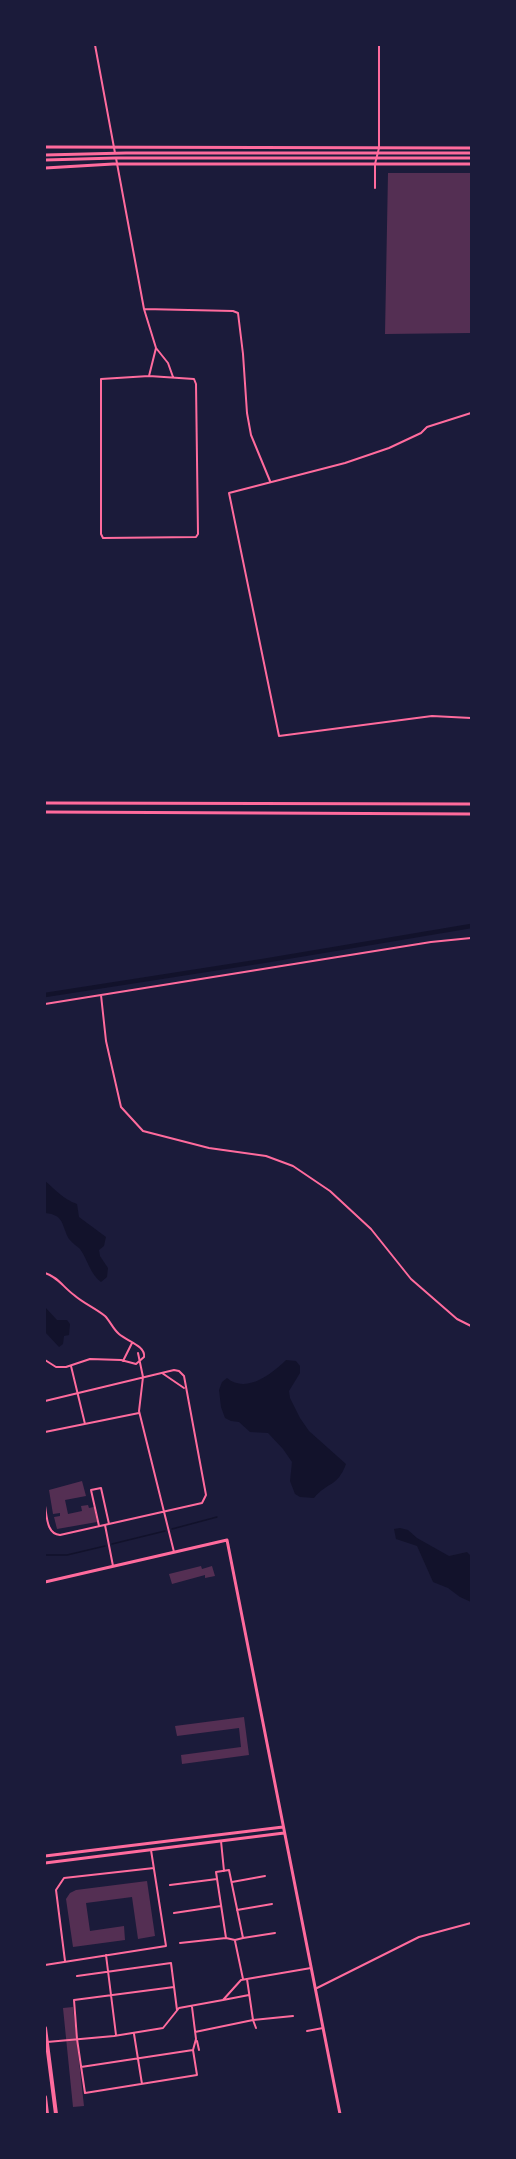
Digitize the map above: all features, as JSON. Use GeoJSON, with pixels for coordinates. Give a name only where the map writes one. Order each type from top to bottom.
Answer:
{"type":"FeatureCollection","features":[{"type":"Feature","properties":{"kind":"main road"},"geometry":{"type":"LineString","coordinates":[[45,2028],[56,2114]]}},
{"type":"Feature","properties":{"kind":"main road"},"geometry":{"type":"LineString","coordinates":[[45,2097],[47,2114]]}},
{"type":"Feature","properties":{"kind":"street"},"geometry":{"type":"LineString","coordinates":[[95,45],[144,309],[156,348],[168,363],[173,377]]}},
{"type":"Feature","properties":{"kind":"street"},"geometry":{"type":"LineString","coordinates":[[375,188],[375,164],[379,147],[379,45]]}},
{"type":"Feature","properties":{"kind":"street"},"geometry":{"type":"LineString","coordinates":[[45,147],[471,147]]}},
{"type":"Feature","properties":{"kind":"street"},"geometry":{"type":"LineString","coordinates":[[45,155],[471,153]]}},
{"type":"Feature","properties":{"kind":"street"},"geometry":{"type":"LineString","coordinates":[[45,160],[115,155],[471,158]]}},
{"type":"Feature","properties":{"kind":"street"},"geometry":{"type":"LineString","coordinates":[[45,168],[117,164],[471,164]]}},
{"type":"Feature","properties":{"kind":"street"},"geometry":{"type":"LineString","coordinates":[[144,309],[233,310],[238,313],[251,435],[270,482]]}},
{"type":"Feature","properties":{"kind":"street"},"geometry":{"type":"LineString","coordinates":[[149,376],[156,348]]}},
{"type":"Feature","properties":{"kind":"street"},"geometry":{"type":"LineString","coordinates":[[149,376],[194,379],[196,384],[198,534],[196,537],[103,538],[101,534],[101,379],[149,376]]}},
{"type":"Feature","properties":{"kind":"street"},"geometry":{"type":"LineString","coordinates":[[471,413],[427,427],[421,433],[389,448],[345,463],[229,493],[279,736],[432,716],[471,718]]}},
{"type":"Feature","properties":{"kind":"street"},"geometry":{"type":"LineString","coordinates":[[45,803],[471,804]]}},
{"type":"Feature","properties":{"kind":"street"},"geometry":{"type":"LineString","coordinates":[[45,812],[471,814]]}},
{"type":"Feature","properties":{"kind":"street"},"geometry":{"type":"LineString","coordinates":[[45,1004],[419,944],[471,938]]}},
{"type":"Feature","properties":{"kind":"street"},"geometry":{"type":"LineString","coordinates":[[101,995],[106,1041],[121,1107],[143,1131],[209,1148],[266,1156],[293,1166],[330,1191],[371,1229],[411,1279],[457,1319],[471,1326]]}},
{"type":"Feature","properties":{"kind":"street"},"geometry":{"type":"LineString","coordinates":[[45,1273],[55,1276],[72,1294],[106,1317],[112,1328],[144,1349],[144,1356],[140,1363]]}},
{"type":"Feature","properties":{"kind":"street"},"geometry":{"type":"LineString","coordinates":[[123,1361],[132,1343]]}},
{"type":"Feature","properties":{"kind":"street"},"geometry":{"type":"LineString","coordinates":[[138,1353],[143,1377],[140,1413],[174,1552]]}},
{"type":"Feature","properties":{"kind":"street"},"geometry":{"type":"LineString","coordinates":[[45,1360],[56,1367],[71,1366],[90,1359],[140,1363]]}},
{"type":"Feature","properties":{"kind":"street"},"geometry":{"type":"LineString","coordinates":[[71,1366],[85,1424]]}},
{"type":"Feature","properties":{"kind":"street"},"geometry":{"type":"LineString","coordinates":[[45,1401],[174,1370],[182,1373],[206,1495],[202,1503],[55,1535],[50,1531],[45,1506]]}},
{"type":"Feature","properties":{"kind":"street"},"geometry":{"type":"LineString","coordinates":[[162,1373],[186,1389]]}},
{"type":"Feature","properties":{"kind":"street"},"geometry":{"type":"LineString","coordinates":[[45,1432],[140,1413]]}},
{"type":"Feature","properties":{"kind":"street"},"geometry":{"type":"LineString","coordinates":[[99,1527],[91,1490],[101,1488],[109,1524]]}},
{"type":"Feature","properties":{"kind":"street"},"geometry":{"type":"LineString","coordinates":[[105,1525],[113,1566]]}},
{"type":"Feature","properties":{"kind":"street"},"geometry":{"type":"LineString","coordinates":[[45,1582],[227,1540],[340,2114]]}},
{"type":"Feature","properties":{"kind":"street"},"geometry":{"type":"LineString","coordinates":[[45,1856],[284,1827]]}},
{"type":"Feature","properties":{"kind":"street"},"geometry":{"type":"LineString","coordinates":[[45,1863],[284,1833]]}},
{"type":"Feature","properties":{"kind":"street"},"geometry":{"type":"LineString","coordinates":[[221,1841],[224,1871]]}},
{"type":"Feature","properties":{"kind":"street"},"geometry":{"type":"LineString","coordinates":[[45,1965],[166,1946],[151,1850]]}},
{"type":"Feature","properties":{"kind":"street"},"geometry":{"type":"LineString","coordinates":[[65,1961],[56,1890],[64,1878],[154,1868]]}},
{"type":"Feature","properties":{"kind":"street"},"geometry":{"type":"LineString","coordinates":[[226,1938],[216,1872],[229,1870],[243,1938]]}},
{"type":"Feature","properties":{"kind":"street"},"geometry":{"type":"LineString","coordinates":[[232,1882],[265,1876]]}},
{"type":"Feature","properties":{"kind":"street"},"geometry":{"type":"LineString","coordinates":[[170,1885],[217,1879]]}},
{"type":"Feature","properties":{"kind":"street"},"geometry":{"type":"LineString","coordinates":[[237,1910],[272,1904]]}},
{"type":"Feature","properties":{"kind":"street"},"geometry":{"type":"LineString","coordinates":[[174,1913],[221,1905]]}},
{"type":"Feature","properties":{"kind":"street"},"geometry":{"type":"LineString","coordinates":[[315,1989],[419,1937],[471,1923]]}},
{"type":"Feature","properties":{"kind":"street"},"geometry":{"type":"LineString","coordinates":[[180,1943],[226,1938],[234,1940],[275,1933]]}},
{"type":"Feature","properties":{"kind":"street"},"geometry":{"type":"LineString","coordinates":[[234,1940],[250,1995],[256,2028]]}},
{"type":"Feature","properties":{"kind":"street"},"geometry":{"type":"LineString","coordinates":[[106,1955],[116,2035]]}},
{"type":"Feature","properties":{"kind":"street"},"geometry":{"type":"LineString","coordinates":[[77,1976],[171,1963],[177,2010]]}},
{"type":"Feature","properties":{"kind":"street"},"geometry":{"type":"LineString","coordinates":[[222,2000],[235,1985],[245,1979],[311,1968]]}},
{"type":"Feature","properties":{"kind":"street"},"geometry":{"type":"LineString","coordinates":[[174,1987],[74,2000],[85,2093],[196,2075],[193,2050],[196,2039]]}},
{"type":"Feature","properties":{"kind":"street"},"geometry":{"type":"LineString","coordinates":[[46,2042],[164,2028],[177,2010],[250,1995]]}},
{"type":"Feature","properties":{"kind":"street"},"geometry":{"type":"LineString","coordinates":[[192,2007],[199,2050]]}},
{"type":"Feature","properties":{"kind":"street"},"geometry":{"type":"LineString","coordinates":[[195,2032],[253,2020],[293,2016]]}},
{"type":"Feature","properties":{"kind":"street"},"geometry":{"type":"LineString","coordinates":[[307,2031],[323,2028]]}},
{"type":"Feature","properties":{"kind":"street"},"geometry":{"type":"LineString","coordinates":[[134,2032],[142,2084]]}},
{"type":"Feature","properties":{"kind":"street"},"geometry":{"type":"LineString","coordinates":[[81,2067],[193,2050]]}},
{"type":"Feature","properties":{"kind":"shaded area"},"geometry":{"type":"Polygon","coordinates":[[[45,1181],[64,1197],[77,1204],[79,1217],[106,1237],[104,1246],[99,1250],[108,1268],[107,1277],[101,1282],[94,1275],[80,1249],[69,1239],[59,1218],[45,1213],[45,1181]]]}},
{"type":"Feature","properties":{"kind":"shaded area"},"geometry":{"type":"Polygon","coordinates":[[[45,1307],[57,1320],[67,1320],[70,1324],[69,1335],[64,1336],[63,1344],[59,1347],[45,1332],[45,1307]]]}},
{"type":"Feature","properties":{"kind":"shaded area"},"geometry":{"type":"Polygon","coordinates":[[[286,1360],[296,1361],[300,1366],[300,1373],[289,1391],[300,1418],[309,1431],[346,1464],[336,1481],[314,1498],[300,1497],[295,1494],[290,1481],[292,1462],[268,1433],[250,1432],[239,1422],[225,1418],[221,1407],[219,1390],[222,1382],[227,1378],[242,1384],[250,1383],[274,1371],[286,1360]]]}},
{"type":"Feature","properties":{"kind":"shaded area"},"geometry":{"type":"Polygon","coordinates":[[[394,1529],[408,1530],[417,1538],[449,1556],[467,1552],[470,1555],[471,1602],[433,1582],[417,1546],[396,1539],[394,1529]]]}},
{"type":"Feature","properties":{"kind":"building"},"geometry":{"type":"Polygon","coordinates":[[[388,173],[471,173],[471,333],[385,334],[388,173]]]}},
{"type":"Feature","properties":{"kind":"building"},"geometry":{"type":"Polygon","coordinates":[[[82,1481],[86,1496],[65,1500],[68,1514],[82,1511],[81,1506],[88,1505],[89,1508],[94,1507],[97,1522],[57,1529],[54,1517],[60,1516],[60,1513],[53,1514],[49,1490],[82,1481]]]}},
{"type":"Feature","properties":{"kind":"building"},"geometry":{"type":"Polygon","coordinates":[[[201,1566],[202,1569],[212,1566],[215,1576],[205,1578],[205,1575],[172,1584],[169,1574],[201,1566]]]}},
{"type":"Feature","properties":{"kind":"building"},"geometry":{"type":"Polygon","coordinates":[[[244,1717],[249,1755],[182,1764],[181,1755],[241,1747],[239,1728],[177,1736],[175,1726],[244,1717]]]}},
{"type":"Feature","properties":{"kind":"building"},"geometry":{"type":"Polygon","coordinates":[[[147,1881],[155,1936],[138,1939],[132,1897],[86,1903],[90,1931],[124,1926],[125,1940],[73,1947],[66,1899],[70,1893],[76,1890],[147,1881]]]}},
{"type":"Feature","properties":{"kind":"building"},"geometry":{"type":"Polygon","coordinates":[[[73,2007],[84,2106],[73,2107],[63,2008],[73,2007]]]}},
{"type":"Feature","properties":{"kind":"waterway"},"geometry":{"type":"LineString","coordinates":[[45,995],[471,926]]}},
{"type":"Feature","properties":{"kind":"waterway"},"geometry":{"type":"LineString","coordinates":[[172,1529],[217,1517]]}},
{"type":"Feature","properties":{"kind":"waterway"},"geometry":{"type":"LineString","coordinates":[[112,1544],[165,1531]]}},
{"type":"Feature","properties":{"kind":"waterway"},"geometry":{"type":"LineString","coordinates":[[45,1555],[67,1555],[105,1546]]}}]}
